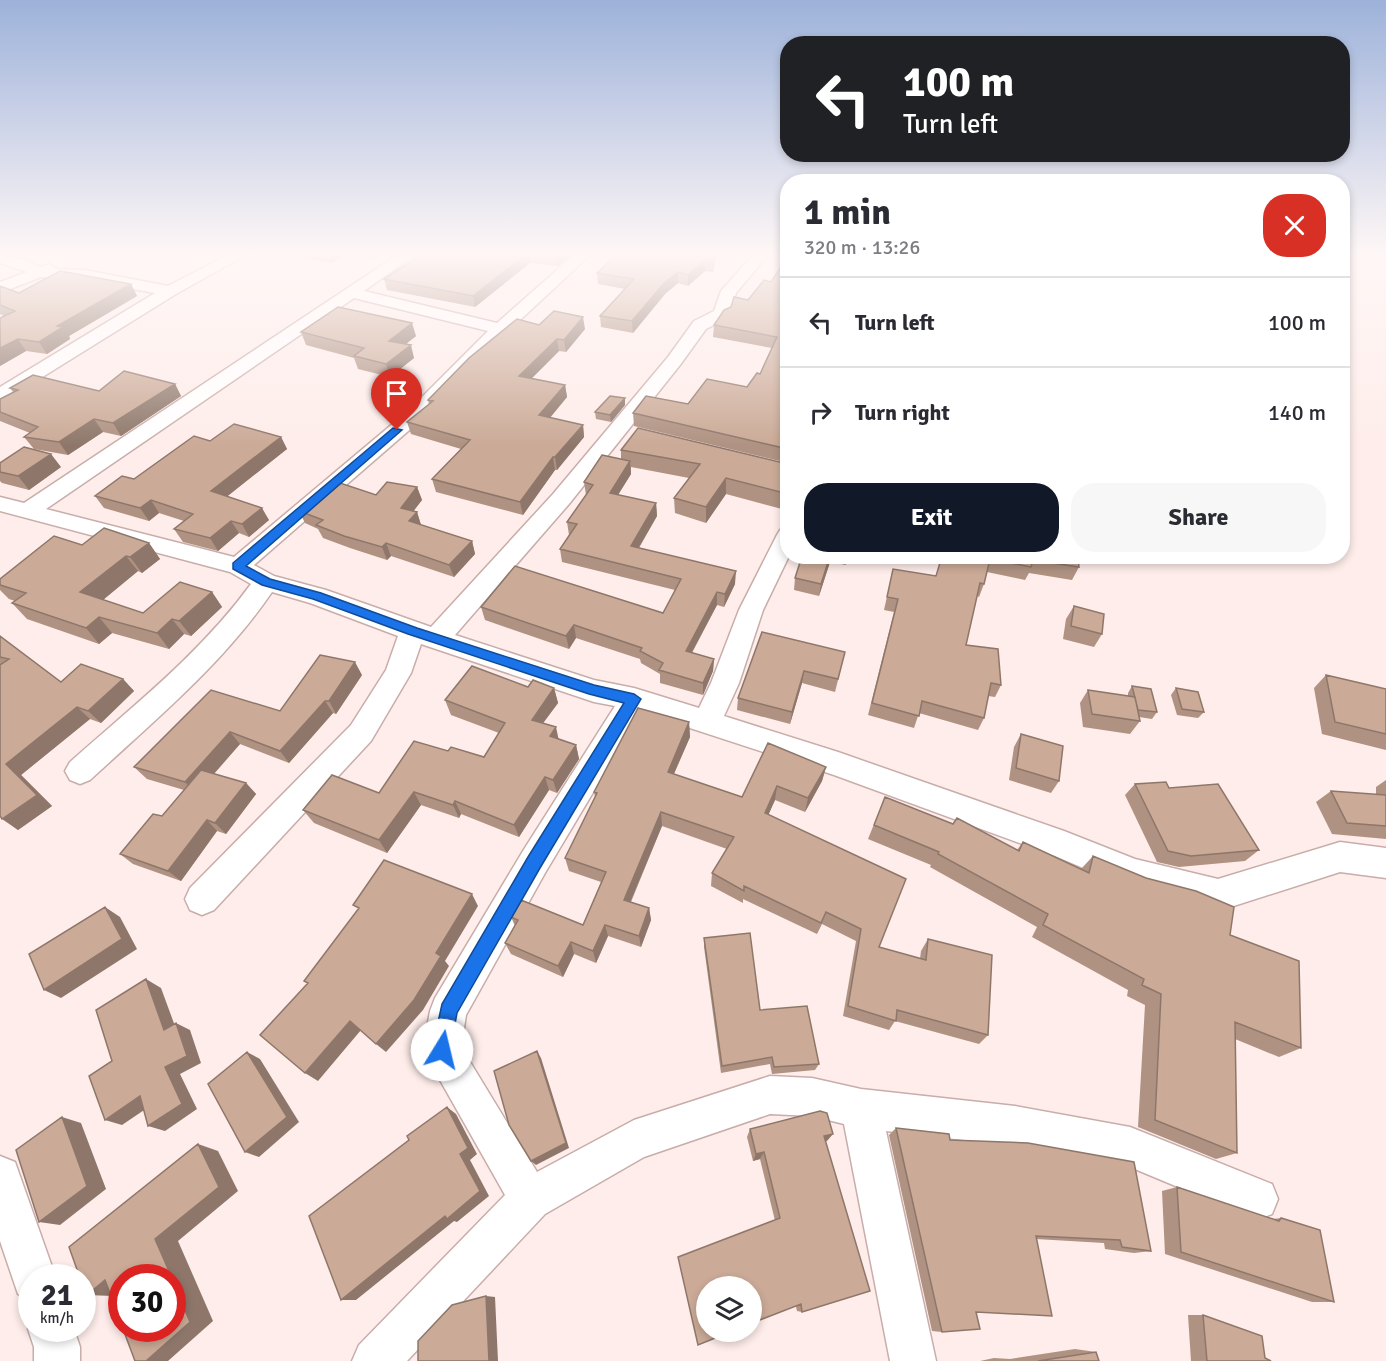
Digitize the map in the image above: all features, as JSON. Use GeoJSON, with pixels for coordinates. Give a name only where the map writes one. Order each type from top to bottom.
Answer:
{"type":"FeatureCollection","features":[{"type":"Feature","properties":{"kind":"street"},"geometry":{"type":"LineString","coordinates":[[0,394],[123,320]]}},
{"type":"Feature","properties":{"kind":"street"},"geometry":{"type":"LineString","coordinates":[[26,512],[312,320]]}},
{"type":"Feature","properties":{"kind":"street"},"geometry":{"type":"LineString","coordinates":[[461,320],[500,329]]}},
{"type":"Feature","properties":{"kind":"street"},"geometry":{"type":"LineString","coordinates":[[237,566],[415,415],[511,320]]}},
{"type":"Feature","properties":{"kind":"street"},"geometry":{"type":"LineString","coordinates":[[202,899],[361,733],[398,672],[425,634],[561,499],[674,361],[700,325],[711,320]]}},
{"type":"Feature","properties":{"kind":"street"},"geometry":{"type":"LineString","coordinates":[[618,430],[639,435]]}},
{"type":"Feature","properties":{"kind":"street"},"geometry":{"type":"LineString","coordinates":[[0,504],[237,566],[266,582],[317,596],[594,691],[634,699],[838,764],[1019,829],[1133,874],[1218,895],[1340,857],[1386,863]]}},
{"type":"Feature","properties":{"kind":"street"},"geometry":{"type":"LineString","coordinates":[[707,722],[725,683],[751,610],[780,550]]}},
{"type":"Feature","properties":{"kind":"street"},"geometry":{"type":"LineString","coordinates":[[80,771],[212,650],[246,613],[266,582]]}},
{"type":"Feature","properties":{"kind":"street"},"geometry":{"type":"LineString","coordinates":[[530,1199],[442,1050],[448,1011],[534,862],[634,699]]}},
{"type":"Feature","properties":{"kind":"street"},"geometry":{"type":"LineString","coordinates":[[375,1361],[530,1199],[634,1140],[770,1095],[812,1097],[861,1109],[1015,1126],[1130,1147],[1257,1199]]}},
{"type":"Feature","properties":{"kind":"street"},"geometry":{"type":"LineString","coordinates":[[861,1109],[913,1361]]}},
{"type":"Feature","properties":{"kind":"street"},"geometry":{"type":"LineString","coordinates":[[0,1177],[29,1264]]}},
{"type":"Feature","properties":{"kind":"street"},"geometry":{"type":"LineString","coordinates":[[55,1342],[57,1361]]}},
{"type":"Feature","properties":{"kind":"building"},"geometry":{"type":"Polygon","coordinates":[[[0,320],[68,320],[57,326],[63,327],[39,342],[18,339],[0,348],[0,320]]]}},
{"type":"Feature","properties":{"kind":"building"},"geometry":{"type":"Polygon","coordinates":[[[319,320],[396,320],[412,323],[389,341],[411,345],[386,364],[354,356],[364,348],[301,332],[319,320]]]}},
{"type":"Feature","properties":{"kind":"building"},"geometry":{"type":"Polygon","coordinates":[[[516,320],[539,325],[545,320],[581,320],[564,340],[557,339],[519,376],[565,385],[539,415],[583,425],[553,457],[520,502],[432,479],[470,440],[407,422],[433,401],[428,400],[469,358],[516,320]]]}},
{"type":"Feature","properties":{"kind":"building"},"geometry":{"type":"Polygon","coordinates":[[[718,320],[780,320],[780,447],[633,413],[646,396],[688,404],[707,379],[747,387],[757,373],[760,374],[777,337],[714,325],[718,320]]]}},
{"type":"Feature","properties":{"kind":"building"},"geometry":{"type":"Polygon","coordinates":[[[124,371],[175,384],[113,423],[94,419],[59,442],[24,437],[38,427],[0,412],[0,399],[18,390],[10,388],[33,375],[99,391],[124,371]]]}},
{"type":"Feature","properties":{"kind":"building"},"geometry":{"type":"Polygon","coordinates":[[[610,396],[625,398],[610,415],[595,412],[610,396]]]}},
{"type":"Feature","properties":{"kind":"building"},"geometry":{"type":"Polygon","coordinates":[[[234,424],[281,437],[211,491],[262,508],[242,524],[231,521],[210,538],[174,529],[193,514],[151,500],[140,508],[95,496],[122,476],[134,479],[194,436],[210,441],[234,424]]]}},
{"type":"Feature","properties":{"kind":"building"},"geometry":{"type":"Polygon","coordinates":[[[638,428],[780,462],[780,492],[726,478],[706,507],[674,498],[700,464],[621,450],[638,428]]]}},
{"type":"Feature","properties":{"kind":"building"},"geometry":{"type":"Polygon","coordinates":[[[24,447],[51,454],[18,476],[0,472],[0,463],[24,447]]]}},
{"type":"Feature","properties":{"kind":"building"},"geometry":{"type":"Polygon","coordinates":[[[602,455],[630,461],[610,493],[656,503],[631,546],[736,571],[725,594],[717,592],[686,651],[714,659],[703,683],[659,670],[663,663],[640,651],[642,648],[574,625],[566,636],[481,607],[515,566],[663,613],[681,579],[560,549],[577,524],[567,522],[593,485],[584,482],[602,455]]]}},
{"type":"Feature","properties":{"kind":"building"},"geometry":{"type":"Polygon","coordinates":[[[334,481],[376,495],[387,482],[417,487],[401,508],[417,512],[409,521],[472,541],[449,565],[386,543],[382,547],[316,525],[323,520],[299,511],[334,481]]]}},
{"type":"Feature","properties":{"kind":"building"},"geometry":{"type":"Polygon","coordinates":[[[104,528],[149,543],[130,557],[126,556],[80,592],[143,613],[180,582],[212,592],[179,621],[172,619],[157,633],[99,617],[86,628],[12,603],[26,593],[0,585],[0,579],[54,536],[82,545],[104,528]]]}},
{"type":"Feature","properties":{"kind":"building"},"geometry":{"type":"Polygon","coordinates":[[[799,564],[827,564],[821,584],[795,578],[799,564]]]}},
{"type":"Feature","properties":{"kind":"building"},"geometry":{"type":"Polygon","coordinates":[[[940,564],[989,564],[984,584],[980,583],[966,645],[998,649],[1001,685],[991,683],[984,718],[922,701],[919,716],[872,703],[898,599],[887,597],[893,569],[936,576],[940,564]]]}},
{"type":"Feature","properties":{"kind":"building"},"geometry":{"type":"Polygon","coordinates":[[[1016,564],[1032,564],[1031,567],[1016,564]]]}},
{"type":"Feature","properties":{"kind":"building"},"geometry":{"type":"Polygon","coordinates":[[[1059,564],[1079,564],[1079,567],[1059,564]]]}},
{"type":"Feature","properties":{"kind":"building"},"geometry":{"type":"Polygon","coordinates":[[[1074,606],[1104,614],[1102,634],[1071,626],[1074,606]]]}},
{"type":"Feature","properties":{"kind":"building"},"geometry":{"type":"Polygon","coordinates":[[[762,632],[845,652],[838,679],[804,671],[792,712],[738,698],[762,632]]]}},
{"type":"Feature","properties":{"kind":"building"},"geometry":{"type":"Polygon","coordinates":[[[0,636],[61,682],[81,664],[123,679],[88,711],[77,707],[6,764],[37,795],[2,819],[0,816],[0,665],[9,659],[0,657],[0,636]]]}},
{"type":"Feature","properties":{"kind":"building"},"geometry":{"type":"Polygon","coordinates":[[[320,655],[355,662],[329,701],[325,701],[280,751],[230,732],[185,782],[134,767],[211,690],[280,711],[320,655]]]}},
{"type":"Feature","properties":{"kind":"building"},"geometry":{"type":"Polygon","coordinates":[[[472,666],[528,687],[533,680],[554,688],[532,720],[556,727],[550,736],[576,745],[553,780],[545,777],[514,825],[455,801],[453,805],[414,792],[379,840],[303,810],[332,775],[379,793],[414,741],[448,751],[451,747],[484,757],[505,723],[445,700],[472,666]]]}},
{"type":"Feature","properties":{"kind":"building"},"geometry":{"type":"Polygon","coordinates":[[[1326,675],[1386,689],[1386,734],[1335,722],[1326,675]]]}},
{"type":"Feature","properties":{"kind":"building"},"geometry":{"type":"Polygon","coordinates":[[[1132,686],[1151,689],[1157,712],[1138,710],[1132,686]]]}},
{"type":"Feature","properties":{"kind":"building"},"geometry":{"type":"Polygon","coordinates":[[[1176,688],[1198,692],[1204,712],[1182,709],[1176,688]]]}},
{"type":"Feature","properties":{"kind":"building"},"geometry":{"type":"Polygon","coordinates":[[[1088,690],[1135,697],[1140,721],[1092,714],[1088,690]]]}},
{"type":"Feature","properties":{"kind":"building"},"geometry":{"type":"Polygon","coordinates":[[[638,708],[689,722],[668,772],[742,797],[768,743],[826,767],[808,798],[777,786],[765,813],[906,879],[879,947],[926,960],[928,939],[992,955],[988,1035],[897,1010],[896,1021],[848,1006],[861,929],[826,912],[821,923],[744,886],[744,891],[712,873],[734,837],[661,812],[624,900],[649,908],[639,936],[605,925],[593,951],[571,942],[558,966],[505,943],[518,920],[511,917],[521,900],[583,925],[606,872],[565,858],[597,793],[594,792],[638,708]]]}},
{"type":"Feature","properties":{"kind":"building"},"geometry":{"type":"Polygon","coordinates":[[[1021,734],[1063,746],[1059,781],[1016,768],[1021,734]]]}},
{"type":"Feature","properties":{"kind":"building"},"geometry":{"type":"Polygon","coordinates":[[[201,770],[246,783],[215,823],[207,820],[168,871],[120,854],[153,814],[162,816],[201,770]]]}},
{"type":"Feature","properties":{"kind":"building"},"geometry":{"type":"Polygon","coordinates":[[[1166,782],[1169,788],[1218,784],[1259,850],[1191,856],[1168,851],[1135,784],[1166,782]]]}},
{"type":"Feature","properties":{"kind":"building"},"geometry":{"type":"Polygon","coordinates":[[[1331,791],[1386,795],[1386,826],[1347,823],[1331,791]]]}},
{"type":"Feature","properties":{"kind":"building"},"geometry":{"type":"Polygon","coordinates":[[[885,797],[953,824],[957,818],[1019,851],[1023,842],[1089,873],[1093,856],[1146,878],[1196,891],[1234,907],[1230,935],[1299,961],[1301,1048],[1235,1022],[1237,1153],[1155,1120],[1161,994],[1142,985],[1144,979],[1043,925],[1048,914],[938,854],[939,852],[874,825],[885,797]]]}},
{"type":"Feature","properties":{"kind":"building"},"geometry":{"type":"Polygon","coordinates":[[[384,860],[472,894],[436,953],[441,956],[414,1000],[376,1044],[350,1021],[305,1073],[260,1035],[308,983],[304,981],[359,908],[353,905],[384,860]]]}},
{"type":"Feature","properties":{"kind":"building"},"geometry":{"type":"Polygon","coordinates":[[[105,907],[122,939],[44,990],[29,954],[105,907]]]}},
{"type":"Feature","properties":{"kind":"building"},"geometry":{"type":"Polygon","coordinates":[[[750,933],[760,1010],[807,1006],[819,1064],[774,1067],[772,1057],[722,1066],[704,938],[750,933]]]}},
{"type":"Feature","properties":{"kind":"building"},"geometry":{"type":"Polygon","coordinates":[[[146,979],[164,1030],[176,1023],[187,1056],[165,1067],[182,1104],[148,1126],[140,1096],[105,1120],[89,1076],[112,1061],[96,1010],[146,979]]]}},
{"type":"Feature","properties":{"kind":"building"},"geometry":{"type":"Polygon","coordinates":[[[537,1051],[566,1143],[531,1161],[509,1125],[494,1071],[537,1051]]]}},
{"type":"Feature","properties":{"kind":"building"},"geometry":{"type":"Polygon","coordinates":[[[247,1052],[287,1117],[245,1152],[208,1084],[247,1052]]]}},
{"type":"Feature","properties":{"kind":"building"},"geometry":{"type":"Polygon","coordinates":[[[447,1107],[468,1148],[460,1154],[480,1191],[447,1219],[445,1216],[341,1300],[309,1216],[409,1140],[407,1136],[447,1107]]]}},
{"type":"Feature","properties":{"kind":"building"},"geometry":{"type":"Polygon","coordinates":[[[820,1111],[827,1113],[833,1134],[824,1136],[870,1291],[802,1312],[801,1304],[762,1319],[762,1276],[696,1276],[696,1336],[678,1257],[780,1218],[764,1152],[756,1154],[750,1129],[820,1111]]]}},
{"type":"Feature","properties":{"kind":"building"},"geometry":{"type":"Polygon","coordinates":[[[62,1117],[87,1186],[39,1222],[16,1150],[62,1117]]]}},
{"type":"Feature","properties":{"kind":"building"},"geometry":{"type":"Polygon","coordinates":[[[896,1128],[949,1134],[950,1140],[1028,1143],[1134,1162],[1151,1251],[1122,1247],[1120,1240],[1036,1236],[1052,1316],[976,1312],[980,1329],[942,1332],[896,1128]]]}},
{"type":"Feature","properties":{"kind":"building"},"geometry":{"type":"Polygon","coordinates":[[[198,1144],[219,1187],[155,1239],[166,1264],[108,1264],[108,1288],[105,1280],[96,1288],[96,1264],[75,1264],[69,1247],[198,1144]]]}},
{"type":"Feature","properties":{"kind":"building"},"geometry":{"type":"Polygon","coordinates":[[[1177,1187],[1279,1221],[1281,1218],[1320,1230],[1334,1302],[1181,1252],[1177,1187]]]}},
{"type":"Feature","properties":{"kind":"building"},"geometry":{"type":"Polygon","coordinates":[[[486,1296],[489,1361],[418,1361],[418,1341],[452,1305],[486,1296]]]}},
{"type":"Feature","properties":{"kind":"building"},"geometry":{"type":"Polygon","coordinates":[[[186,1312],[190,1322],[186,1326],[186,1312]]]}},
{"type":"Feature","properties":{"kind":"building"},"geometry":{"type":"Polygon","coordinates":[[[1203,1315],[1262,1336],[1265,1358],[1271,1361],[1207,1361],[1203,1315]]]}},
{"type":"Feature","properties":{"kind":"building"},"geometry":{"type":"Polygon","coordinates":[[[128,1342],[167,1342],[146,1361],[135,1361],[128,1342]]]}},
{"type":"Feature","properties":{"kind":"building"},"geometry":{"type":"Polygon","coordinates":[[[1096,1352],[1099,1361],[1038,1361],[1096,1352]]]}},
{"type":"Feature","properties":{"kind":"route"},"geometry":{"type":"LineString","coordinates":[[397,430],[237,566],[266,582],[317,596],[412,631],[594,691],[634,699],[534,862],[448,1011],[442,1050]]}}]}
